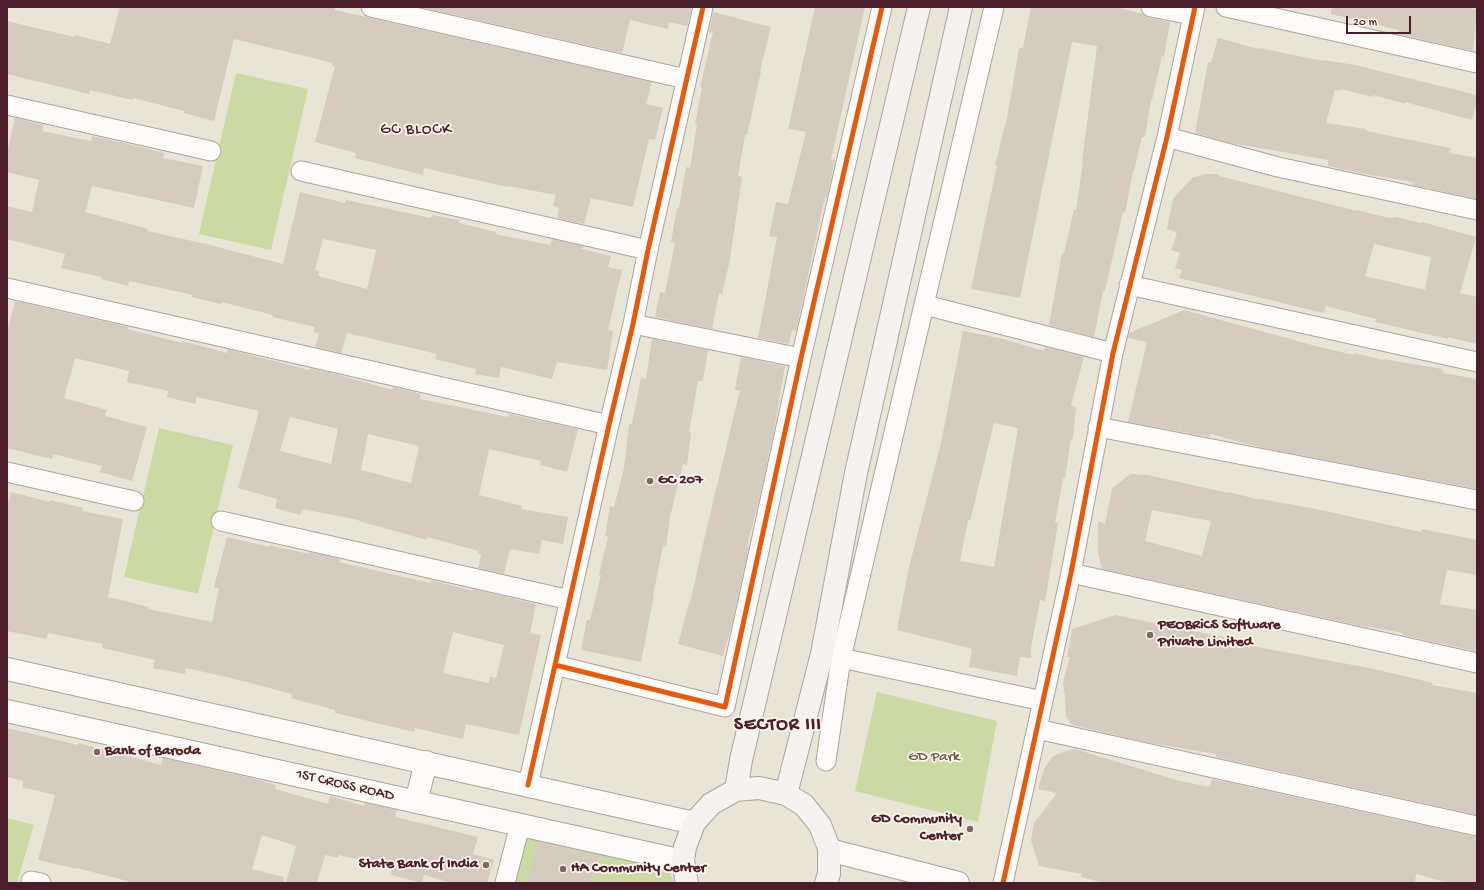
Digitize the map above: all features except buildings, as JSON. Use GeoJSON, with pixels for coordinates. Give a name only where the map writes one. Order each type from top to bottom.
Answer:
{"type":"FeatureCollection","features":[{"type":"Feature","properties":{"kind":"main road"},"geometry":{"type":"LineString","coordinates":[[736,790],[919,7]]}},
{"type":"Feature","properties":{"kind":"main road"},"geometry":{"type":"LineString","coordinates":[[786,794],[822,654],[856,473],[960,7]]}},
{"type":"Feature","properties":{"kind":"main road"},"geometry":{"type":"LineString","coordinates":[[687,883],[683,861],[685,847],[694,823],[711,804],[736,790],[759,788],[786,794],[804,805],[820,825],[829,850],[829,874],[826,883]]}},
{"type":"Feature","properties":{"kind":"street"},"geometry":{"type":"LineString","coordinates":[[371,7],[686,79]]}},
{"type":"Feature","properties":{"kind":"street"},"geometry":{"type":"LineString","coordinates":[[528,785],[609,425],[634,324],[648,250],[703,7]]}},
{"type":"Feature","properties":{"kind":"street"},"geometry":{"type":"LineString","coordinates":[[555,665],[725,707],[801,358],[882,7]]}},
{"type":"Feature","properties":{"kind":"street"},"geometry":{"type":"LineString","coordinates":[[826,761],[841,658],[994,7]]}},
{"type":"Feature","properties":{"kind":"street"},"geometry":{"type":"LineString","coordinates":[[1003,883],[1071,573],[1113,353],[1167,137],[1194,11],[1151,7]]}},
{"type":"Feature","properties":{"kind":"street"},"geometry":{"type":"LineString","coordinates":[[1226,7],[1477,63]]}},
{"type":"Feature","properties":{"kind":"street"},"geometry":{"type":"LineString","coordinates":[[7,105],[210,151]]}},
{"type":"Feature","properties":{"kind":"street"},"geometry":{"type":"LineString","coordinates":[[1167,137],[1278,167],[1477,210]]}},
{"type":"Feature","properties":{"kind":"street"},"geometry":{"type":"LineString","coordinates":[[301,172],[648,250]]}},
{"type":"Feature","properties":{"kind":"street"},"geometry":{"type":"LineString","coordinates":[[1129,285],[1477,362]]}},
{"type":"Feature","properties":{"kind":"street"},"geometry":{"type":"LineString","coordinates":[[7,288],[609,425]]}},
{"type":"Feature","properties":{"kind":"street"},"geometry":{"type":"LineString","coordinates":[[924,305],[1113,353]]}},
{"type":"Feature","properties":{"kind":"street"},"geometry":{"type":"LineString","coordinates":[[634,324],[801,358]]}},
{"type":"Feature","properties":{"kind":"street"},"geometry":{"type":"LineString","coordinates":[[1098,426],[1477,500]]}},
{"type":"Feature","properties":{"kind":"street"},"geometry":{"type":"LineString","coordinates":[[7,472],[134,501]]}},
{"type":"Feature","properties":{"kind":"street"},"geometry":{"type":"LineString","coordinates":[[221,521],[570,600]]}},
{"type":"Feature","properties":{"kind":"street"},"geometry":{"type":"LineString","coordinates":[[1071,573],[1477,663]]}},
{"type":"Feature","properties":{"kind":"street"},"geometry":{"type":"LineString","coordinates":[[841,658],[1043,701]]}},
{"type":"Feature","properties":{"kind":"street"},"geometry":{"type":"LineString","coordinates":[[7,669],[694,823]]}},
{"type":"Feature","properties":{"kind":"street","name":"1ST CROSS ROAD"},"geometry":{"type":"LineString","coordinates":[[7,711],[683,861]]}},
{"type":"Feature","properties":{"kind":"street"},"geometry":{"type":"LineString","coordinates":[[1037,729],[1477,826]]}},
{"type":"Feature","properties":{"kind":"street"},"geometry":{"type":"LineString","coordinates":[[416,802],[426,762]]}},
{"type":"Feature","properties":{"kind":"street"},"geometry":{"type":"LineString","coordinates":[[505,883],[520,825]]}},
{"type":"Feature","properties":{"kind":"street"},"geometry":{"type":"LineString","coordinates":[[829,850],[958,883]]}},
{"type":"Feature","properties":{"kind":"green space"},"geometry":{"type":"Polygon","coordinates":[[[236,73],[308,89],[271,250],[199,234],[236,73]]]}},
{"type":"Feature","properties":{"kind":"green space"},"geometry":{"type":"Polygon","coordinates":[[[159,428],[233,445],[198,594],[124,577],[159,428]]]}},
{"type":"Feature","properties":{"kind":"green space","name":"GD Park"},"geometry":{"type":"Polygon","coordinates":[[[877,692],[997,721],[978,822],[855,791],[877,692]]]}},
{"type":"Feature","properties":{"kind":"green space"},"geometry":{"type":"Polygon","coordinates":[[[7,818],[34,825],[17,883],[7,883],[7,818]]]}},
{"type":"Feature","properties":{"kind":"green space"},"geometry":{"type":"Polygon","coordinates":[[[524,835],[668,868],[674,883],[511,883],[524,835]]]}},
{"type":"Feature","properties":{"kind":"cycle path"},"geometry":{"type":"LineString","coordinates":[[528,785],[633,324],[648,250],[703,7]]}},
{"type":"Feature","properties":{"kind":"cycle path"},"geometry":{"type":"LineString","coordinates":[[555,665],[725,707],[801,358],[882,7]]}},
{"type":"Feature","properties":{"kind":"cycle path"},"geometry":{"type":"LineString","coordinates":[[1003,883],[1071,573],[1113,353],[1167,137],[1195,7]]}},
{"type":"Feature","properties":{"kind":"place","name":"GC 207"},"geometry":{"type":"Point","coordinates":[650,481]}},
{"type":"Feature","properties":{"kind":"place","name":"PEOBRiCS Software Private Limited"},"geometry":{"type":"Point","coordinates":[1150,635]}},
{"type":"Feature","properties":{"kind":"place","name":"Bank of Baroda"},"geometry":{"type":"Point","coordinates":[97,752]}},
{"type":"Feature","properties":{"kind":"place","name":"GD Community Center"},"geometry":{"type":"Point","coordinates":[970,829]}},
{"type":"Feature","properties":{"kind":"place","name":"State Bank of India"},"geometry":{"type":"Point","coordinates":[486,865]}},
{"type":"Feature","properties":{"kind":"place","name":"HA Community Center"},"geometry":{"type":"Point","coordinates":[563,869]}},
{"type":"Feature","properties":{"kind":"district","name":"GC BLOCK"},"geometry":{"type":"Point","coordinates":[416,131]}},
{"type":"Feature","properties":{"kind":"district","name":"SECTOR III"},"geometry":{"type":"Point","coordinates":[778,726]}}]}
